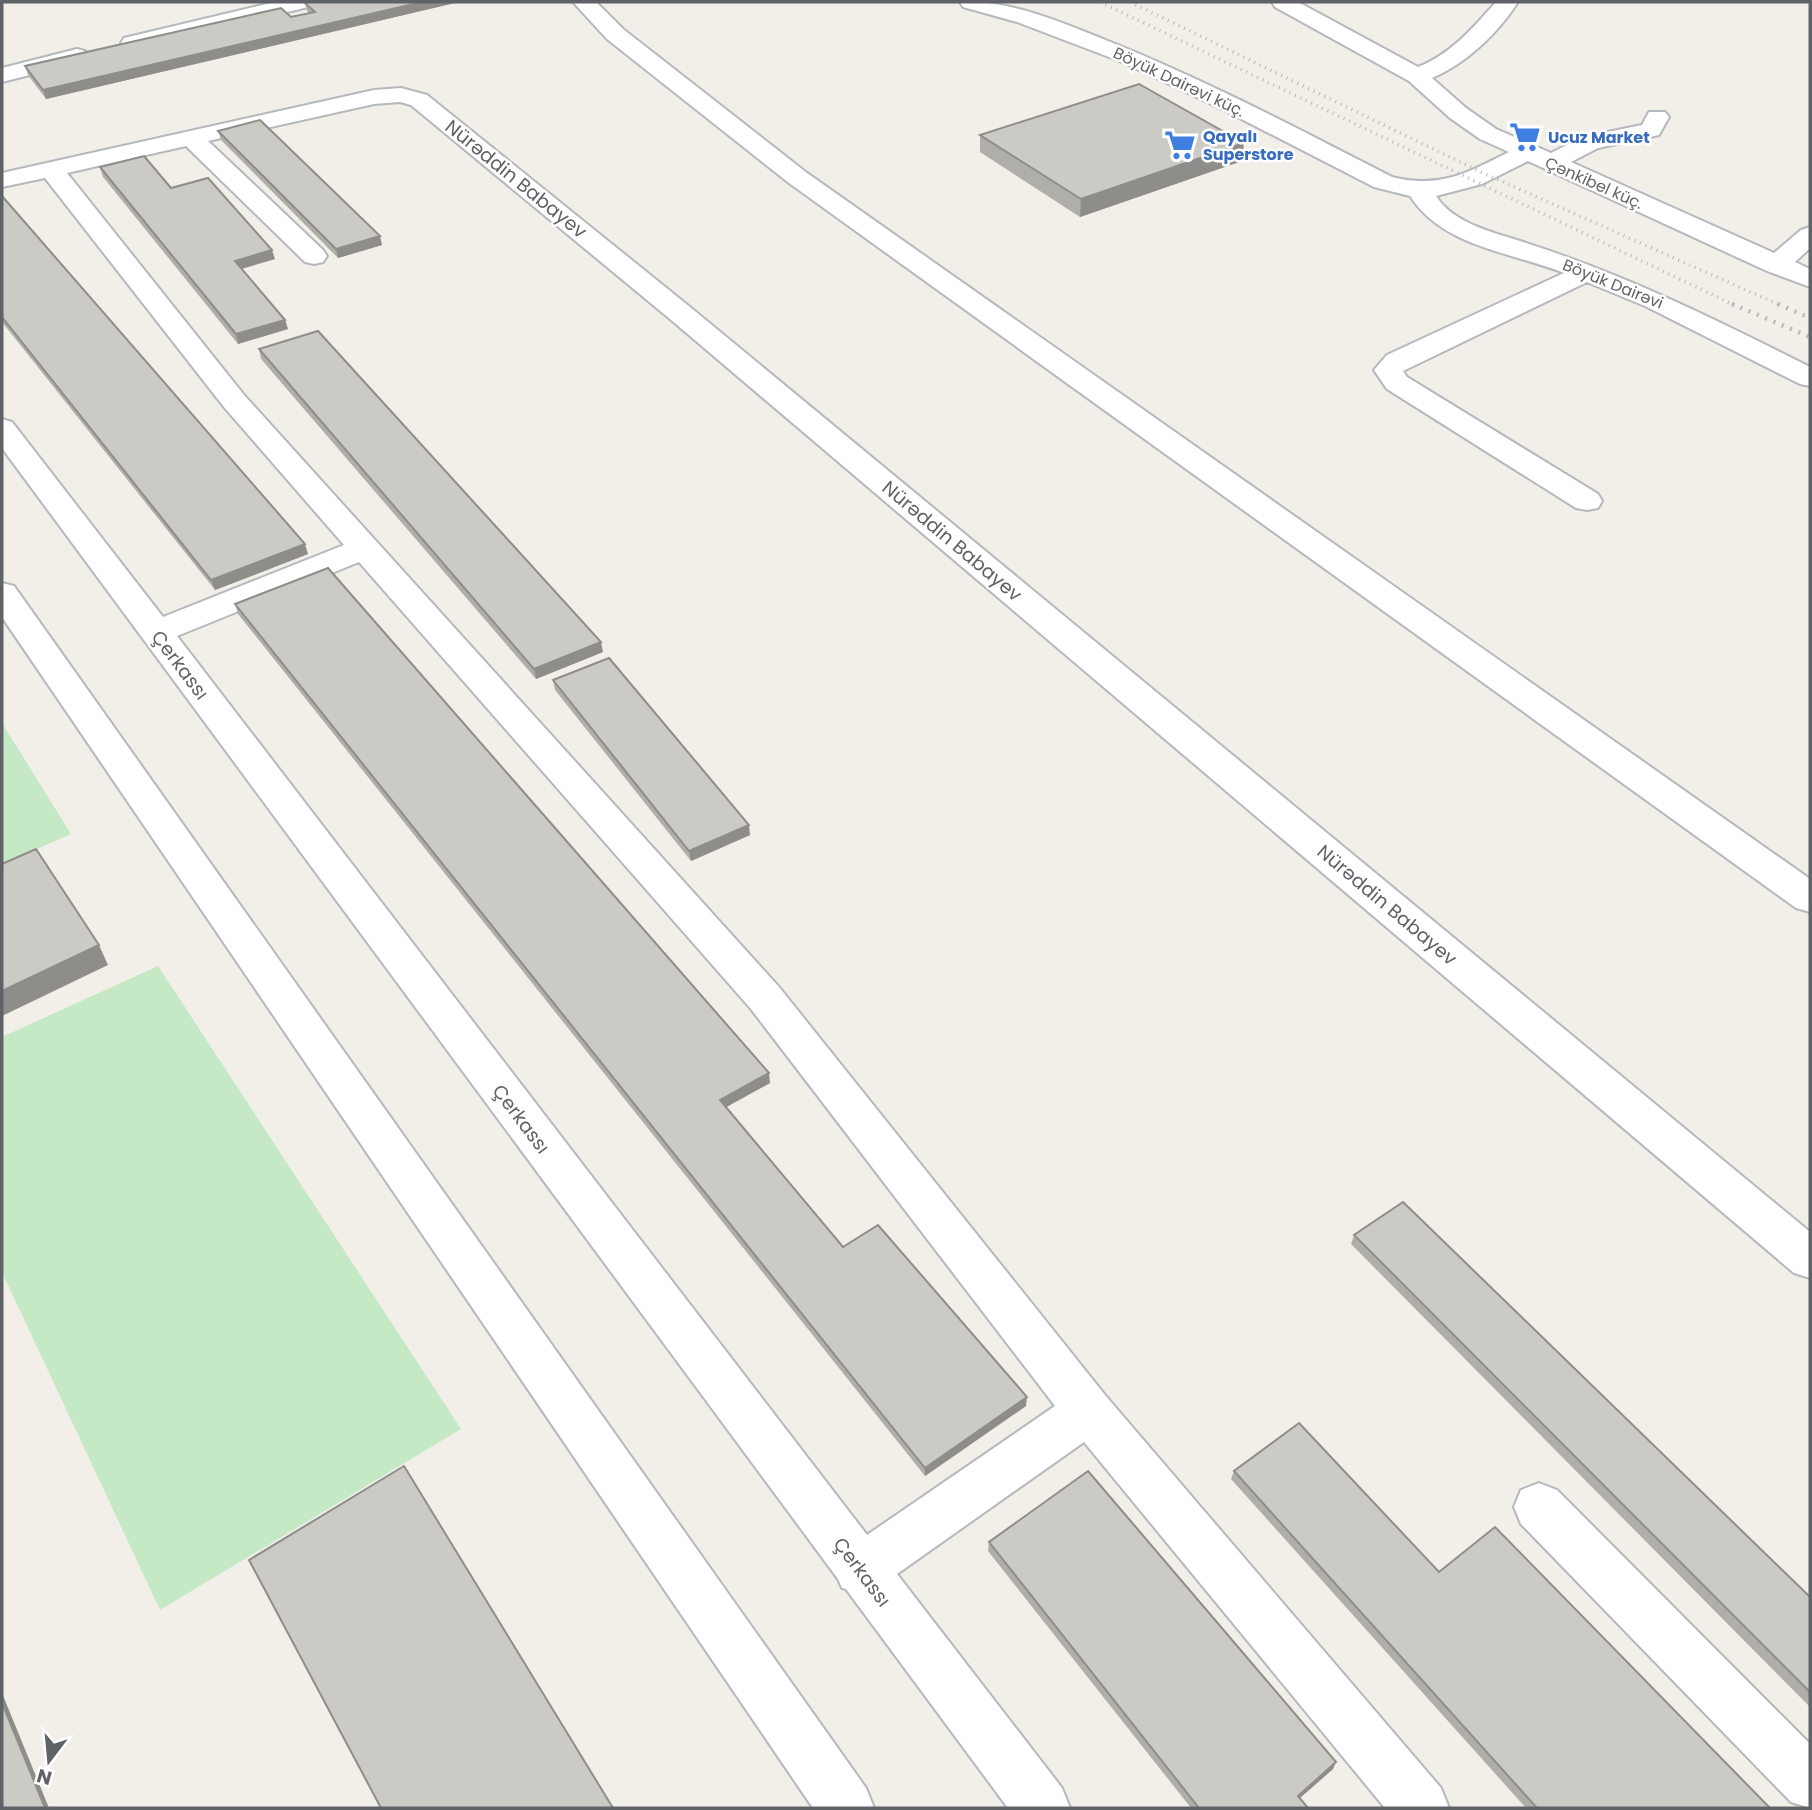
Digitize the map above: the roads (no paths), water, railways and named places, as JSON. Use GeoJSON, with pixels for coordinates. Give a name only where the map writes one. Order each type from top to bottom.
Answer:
{"type":"FeatureCollection","features":[{"type":"Feature","properties":{"kind":"street"},"geometry":{"type":"LineString","coordinates":[[2,75],[300,2]]}},
{"type":"Feature","properties":{"kind":"street"},"geometry":{"type":"LineString","coordinates":[[584,2],[615,34],[798,178],[1806,890]]}},
{"type":"Feature","properties":{"kind":"street","name":"Böyük Dairəvi küç."},"geometry":{"type":"LineString","coordinates":[[971,2],[1045,24],[1096,44],[1236,107],[1383,182],[1420,191]]}},
{"type":"Feature","properties":{"kind":"street","name":"Çənkibel küç."},"geometry":{"type":"LineString","coordinates":[[1283,2],[1417,76],[1468,120],[1527,153],[1810,279]]}},
{"type":"Feature","properties":{"kind":"street"},"geometry":{"type":"LineString","coordinates":[[1417,76],[1443,66],[1460,54],[1507,2]]}},
{"type":"Feature","properties":{"kind":"street","name":"Nürəddin Babayev"},"geometry":{"type":"LineString","coordinates":[[2,180],[374,97],[401,95],[419,100],[680,313],[1810,1259]]}},
{"type":"Feature","properties":{"kind":"street"},"geometry":{"type":"LineString","coordinates":[[1550,164],[1591,142],[1651,130],[1657,117]]}},
{"type":"Feature","properties":{"kind":"street"},"geometry":{"type":"LineString","coordinates":[[190,137],[314,257]]}},
{"type":"Feature","properties":{"kind":"street"},"geometry":{"type":"LineString","coordinates":[[1420,191],[1453,187],[1527,153]]}},
{"type":"Feature","properties":{"kind":"street"},"geometry":{"type":"LineString","coordinates":[[50,168],[233,401],[765,998],[1088,1411],[1421,1808]]}},
{"type":"Feature","properties":{"kind":"street","name":"Böyük Dairəvi"},"geometry":{"type":"LineString","coordinates":[[1420,191],[1431,208],[1468,233],[1588,272],[1655,300],[1810,378]]}},
{"type":"Feature","properties":{"kind":"street"},"geometry":{"type":"LineString","coordinates":[[1776,265],[1810,235]]}},
{"type":"Feature","properties":{"kind":"street"},"geometry":{"type":"LineString","coordinates":[[1587,501],[1397,383],[1388,370],[1397,361],[1588,272]]}},
{"type":"Feature","properties":{"kind":"street","name":"Çerkassı"},"geometry":{"type":"LineString","coordinates":[[2,428],[860,1570],[1042,1808]]}},
{"type":"Feature","properties":{"kind":"street"},"geometry":{"type":"LineString","coordinates":[[156,632],[365,548]]}},
{"type":"Feature","properties":{"kind":"street"},"geometry":{"type":"LineString","coordinates":[[2,593],[846,1808]]}},
{"type":"Feature","properties":{"kind":"street"},"geometry":{"type":"LineString","coordinates":[[860,1570],[1088,1411]]}},
{"type":"Feature","properties":{"kind":"street"},"geometry":{"type":"LineString","coordinates":[[1539,1507],[1810,1783]]}},
{"type":"Feature","properties":{"kind":"railway"},"geometry":{"type":"LineString","coordinates":[[1100,2],[1736,306]]}},
{"type":"Feature","properties":{"kind":"railway"},"geometry":{"type":"LineString","coordinates":[[1130,2],[1483,173],[1782,306]]}},
{"type":"Feature","properties":{"kind":"railway"},"geometry":{"type":"LineString","coordinates":[[1732,304],[1810,337]]}},
{"type":"Feature","properties":{"kind":"railway"},"geometry":{"type":"LineString","coordinates":[[1778,304],[1810,318]]}},
{"type":"Feature","properties":{"kind":"place","name":"Ucuz Market"},"geometry":{"type":"Point","coordinates":[1525,137]}},
{"type":"Feature","properties":{"kind":"place","name":"Qayalı Superstore"},"geometry":{"type":"Point","coordinates":[1180,145]}}]}
